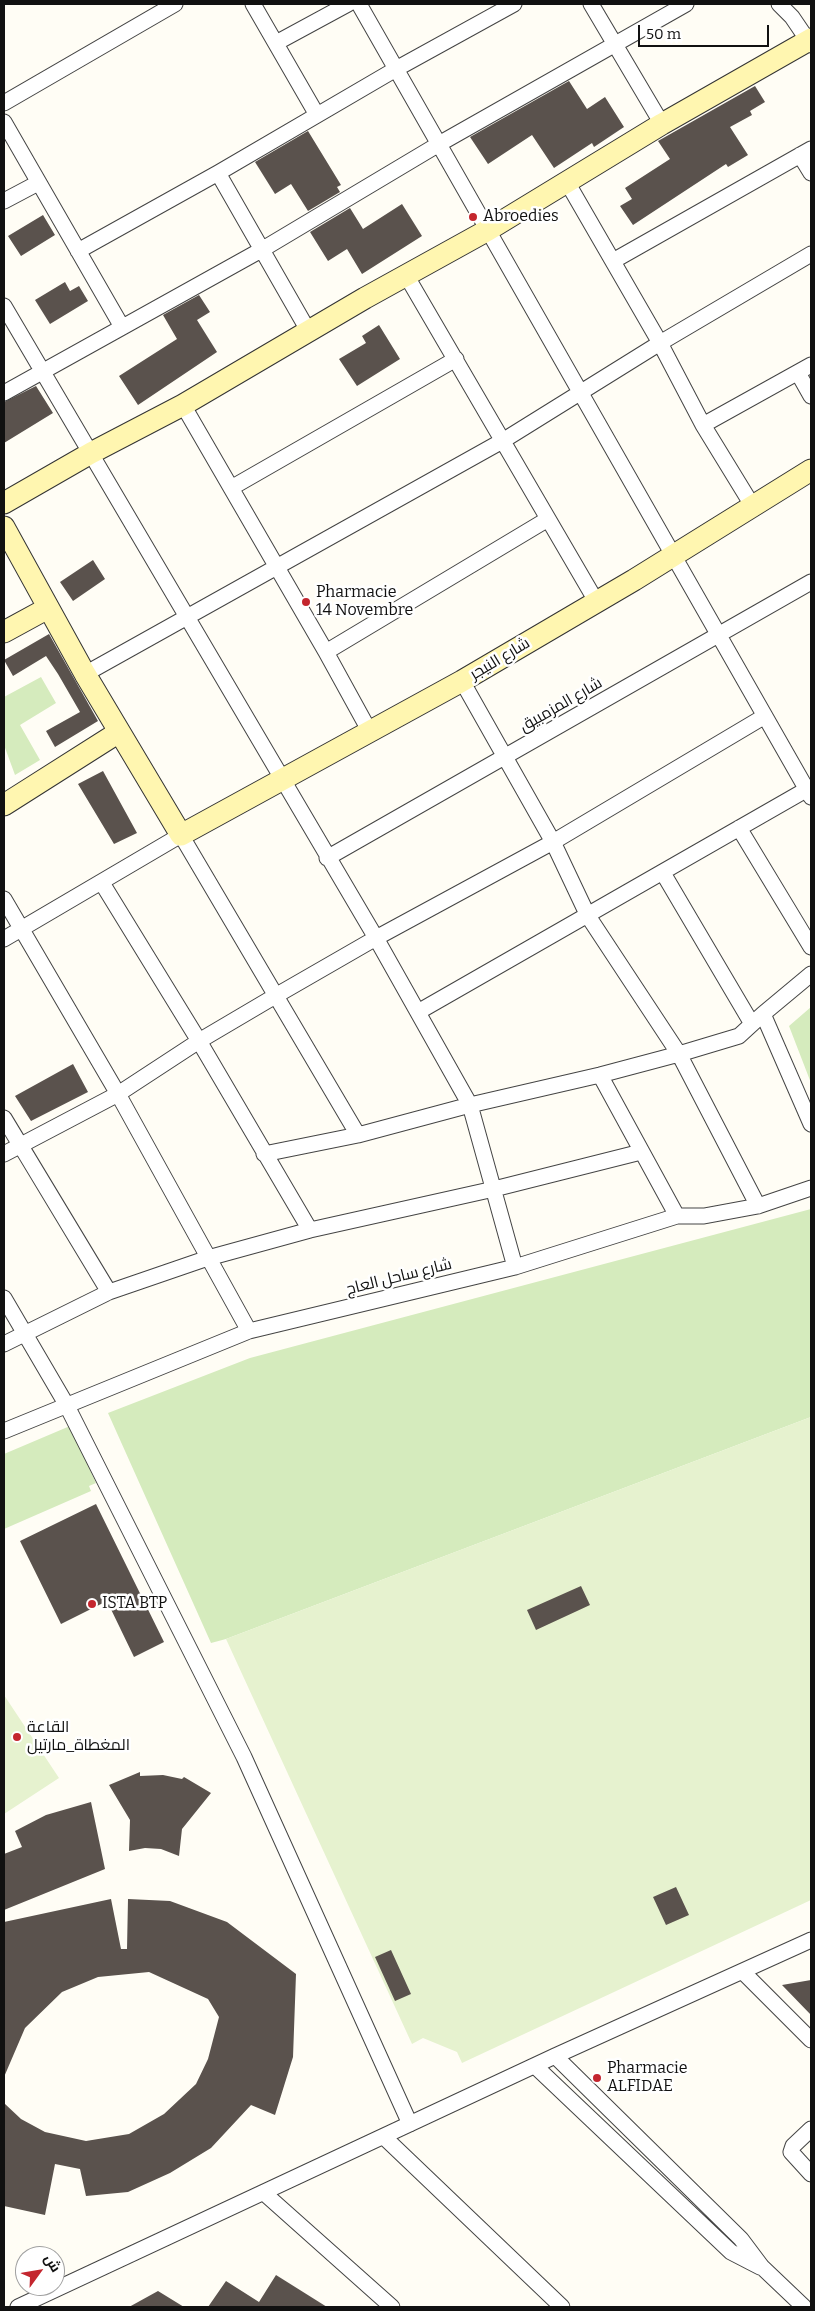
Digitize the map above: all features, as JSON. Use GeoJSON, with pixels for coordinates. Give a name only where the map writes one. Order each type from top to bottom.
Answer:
{"type":"FeatureCollection","features":[{"type":"Feature","properties":{"kind":"street"},"geometry":{"type":"LineString","coordinates":[[4,103],[175,4]]}},
{"type":"Feature","properties":{"kind":"street"},"geometry":{"type":"LineString","coordinates":[[253,4],[317,115]]}},
{"type":"Feature","properties":{"kind":"street"},"geometry":{"type":"LineString","coordinates":[[276,43],[348,4]]}},
{"type":"Feature","properties":{"kind":"street"},"geometry":{"type":"LineString","coordinates":[[359,4],[718,635],[810,791],[739,828],[418,1012]]}},
{"type":"Feature","properties":{"kind":"street"},"geometry":{"type":"LineString","coordinates":[[78,251],[218,173],[396,69],[514,4]]}},
{"type":"Feature","properties":{"kind":"street"},"geometry":{"type":"LineString","coordinates":[[592,4],[662,124]]}},
{"type":"Feature","properties":{"kind":"street"},"geometry":{"type":"LineString","coordinates":[[4,393],[263,249],[439,144],[686,4]]}},
{"type":"Feature","properties":{"kind":"street"},"geometry":{"type":"LineString","coordinates":[[4,503],[90,454],[183,405],[406,275],[488,230],[662,124],[810,42],[779,4]]}},
{"type":"Feature","properties":{"kind":"street"},"geometry":{"type":"LineString","coordinates":[[4,122],[122,327]]}},
{"type":"Feature","properties":{"kind":"street"},"geometry":{"type":"LineString","coordinates":[[613,262],[806,152],[811,173]]}},
{"type":"Feature","properties":{"kind":"street"},"geometry":{"type":"LineString","coordinates":[[218,173],[309,332]]}},
{"type":"Feature","properties":{"kind":"street"},"geometry":{"type":"LineString","coordinates":[[4,202],[38,182]]}},
{"type":"Feature","properties":{"kind":"street"},"geometry":{"type":"LineString","coordinates":[[567,182],[660,343],[703,425],[752,506]]}},
{"type":"Feature","properties":{"kind":"street"},"geometry":{"type":"LineString","coordinates":[[85,674],[504,440],[581,394],[660,343],[811,254]]}},
{"type":"Feature","properties":{"kind":"street"},"geometry":{"type":"LineString","coordinates":[[406,275],[504,440],[596,601]]}},
{"type":"Feature","properties":{"kind":"street"},"geometry":{"type":"LineString","coordinates":[[4,306],[327,858],[376,938],[470,1105],[515,1267]]}},
{"type":"Feature","properties":{"kind":"street"},"geometry":{"type":"LineString","coordinates":[[231,488],[456,359]]}},
{"type":"Feature","properties":{"kind":"street"},"geometry":{"type":"LineString","coordinates":[[703,425],[811,365]]}},
{"type":"Feature","properties":{"kind":"street"},"geometry":{"type":"LineString","coordinates":[[798,373],[811,396]]}},
{"type":"Feature","properties":{"kind":"street"},"geometry":{"type":"LineString","coordinates":[[183,405],[326,652],[370,732]]}},
{"type":"Feature","properties":{"kind":"street","name":"شارع النيجر"},"geometry":{"type":"LineString","coordinates":[[182,835],[462,681],[673,556],[811,470]]}},
{"type":"Feature","properties":{"kind":"street"},"geometry":{"type":"LineString","coordinates":[[326,652],[548,519]]}},
{"type":"Feature","properties":{"kind":"street"},"geometry":{"type":"LineString","coordinates":[[4,527],[85,674],[358,1135]]}},
{"type":"Feature","properties":{"kind":"street","name":"شارع المزمبيق"},"geometry":{"type":"LineString","coordinates":[[327,858],[811,582]]}},
{"type":"Feature","properties":{"kind":"street"},"geometry":{"type":"LineString","coordinates":[[4,632],[48,608]]}},
{"type":"Feature","properties":{"kind":"street"},"geometry":{"type":"LineString","coordinates":[[462,681],[553,842],[588,916],[679,1054],[758,1206]]}},
{"type":"Feature","properties":{"kind":"street"},"geometry":{"type":"LineString","coordinates":[[4,1154],[118,1094],[199,1041],[376,938],[553,842],[765,716]]}},
{"type":"Feature","properties":{"kind":"street"},"geometry":{"type":"LineString","coordinates":[[4,804],[119,732]]}},
{"type":"Feature","properties":{"kind":"street"},"geometry":{"type":"LineString","coordinates":[[739,828],[811,947]]}},
{"type":"Feature","properties":{"kind":"street"},"geometry":{"type":"LineString","coordinates":[[4,939],[182,835]]}},
{"type":"Feature","properties":{"kind":"street"},"geometry":{"type":"LineString","coordinates":[[663,873],[757,1019],[811,1124]]}},
{"type":"Feature","properties":{"kind":"street"},"geometry":{"type":"LineString","coordinates":[[102,883],[199,1041],[310,1230]]}},
{"type":"Feature","properties":{"kind":"street"},"geometry":{"type":"LineString","coordinates":[[4,899],[118,1094],[249,1331]]}},
{"type":"Feature","properties":{"kind":"street"},"geometry":{"type":"LineString","coordinates":[[264,1154],[358,1135],[470,1105],[600,1075],[739,1036],[811,974]]}},
{"type":"Feature","properties":{"kind":"street"},"geometry":{"type":"LineString","coordinates":[[600,1075],[677,1216]]}},
{"type":"Feature","properties":{"kind":"street"},"geometry":{"type":"LineString","coordinates":[[4,1118],[109,1292]]}},
{"type":"Feature","properties":{"kind":"street"},"geometry":{"type":"LineString","coordinates":[[4,1344],[109,1292],[208,1258],[310,1230],[494,1189],[641,1152]]}},
{"type":"Feature","properties":{"kind":"street","name":"شارع ساحل العاج"},"geometry":{"type":"LineString","coordinates":[[4,1431],[66,1404],[249,1331],[515,1267],[677,1216],[704,1216],[758,1206],[811,1188]]}},
{"type":"Feature","properties":{"kind":"street"},"geometry":{"type":"LineString","coordinates":[[4,1298],[66,1404],[244,1757],[410,2124]]}},
{"type":"Feature","properties":{"kind":"street"},"geometry":{"type":"LineString","coordinates":[[18,2307],[555,2056],[811,1940]]}},
{"type":"Feature","properties":{"kind":"street"},"geometry":{"type":"LineString","coordinates":[[743,1972],[811,2040]]}},
{"type":"Feature","properties":{"kind":"street"},"geometry":{"type":"LineString","coordinates":[[555,2056],[741,2239],[762,2267],[804,2307]]}},
{"type":"Feature","properties":{"kind":"street"},"geometry":{"type":"LineString","coordinates":[[535,2066],[731,2252],[762,2267]]}},
{"type":"Feature","properties":{"kind":"street"},"geometry":{"type":"LineString","coordinates":[[811,2129],[793,2146],[791,2152],[811,2174]]}},
{"type":"Feature","properties":{"kind":"street"},"geometry":{"type":"LineString","coordinates":[[384,2137],[562,2307]]}},
{"type":"Feature","properties":{"kind":"street"},"geometry":{"type":"LineString","coordinates":[[264,2193],[392,2307]]}},
{"type":"Feature","properties":{"kind":"green space"},"geometry":{"type":"Polygon","coordinates":[[[41,677],[56,703],[20,725],[40,760],[15,775],[4,745],[4,697],[41,677]]]}},
{"type":"Feature","properties":{"kind":"green space"},"geometry":{"type":"Polygon","coordinates":[[[811,1007],[811,1083],[789,1026],[811,1007]]]}},
{"type":"Feature","properties":{"kind":"green space"},"geometry":{"type":"Polygon","coordinates":[[[811,1209],[811,1417],[226,1639],[211,1643],[108,1413],[250,1358],[811,1209]]]}},
{"type":"Feature","properties":{"kind":"green space"},"geometry":{"type":"Polygon","coordinates":[[[811,1417],[811,1900],[462,2063],[457,2052],[423,2038],[412,2044],[226,1639],[811,1417]]]}},
{"type":"Feature","properties":{"kind":"green space"},"geometry":{"type":"Polygon","coordinates":[[[70,1426],[96,1483],[89,1486],[91,1491],[4,1529],[4,1454],[70,1426]]]}},
{"type":"Feature","properties":{"kind":"green space","name":"القاعة المغطاة_مارتيل"},"geometry":{"type":"Polygon","coordinates":[[[4,1695],[59,1778],[4,1814],[4,1695]]]}},
{"type":"Feature","properties":{"kind":"building"},"geometry":{"type":"Polygon","coordinates":[[[569,81],[587,109],[605,97],[624,127],[594,147],[592,143],[554,168],[532,135],[488,164],[470,137],[569,81]]]}},
{"type":"Feature","properties":{"kind":"building"},"geometry":{"type":"Polygon","coordinates":[[[755,86],[765,102],[750,111],[752,115],[730,127],[748,155],[728,167],[726,164],[633,225],[620,206],[632,199],[625,188],[670,159],[658,141],[755,86]]]}},
{"type":"Feature","properties":{"kind":"building"},"geometry":{"type":"Polygon","coordinates":[[[308,131],[341,185],[337,187],[340,192],[308,211],[291,184],[275,194],[255,162],[308,131]]]}},
{"type":"Feature","properties":{"kind":"building"},"geometry":{"type":"Polygon","coordinates":[[[402,204],[422,236],[362,274],[347,249],[328,261],[310,232],[350,208],[363,229],[402,204]]]}},
{"type":"Feature","properties":{"kind":"building"},"geometry":{"type":"Polygon","coordinates":[[[43,215],[55,235],[21,256],[8,236],[43,215]]]}},
{"type":"Feature","properties":{"kind":"building"},"geometry":{"type":"Polygon","coordinates":[[[65,282],[70,291],[79,286],[88,301],[50,324],[35,300],[65,282]]]}},
{"type":"Feature","properties":{"kind":"building"},"geometry":{"type":"Polygon","coordinates":[[[199,295],[210,312],[197,320],[217,352],[138,405],[119,376],[177,339],[163,315],[199,295]]]}},
{"type":"Feature","properties":{"kind":"building"},"geometry":{"type":"Polygon","coordinates":[[[379,325],[400,359],[357,386],[339,359],[366,343],[362,336],[379,325]]]}},
{"type":"Feature","properties":{"kind":"building"},"geometry":{"type":"Polygon","coordinates":[[[36,386],[53,413],[4,443],[4,402],[36,386]]]}},
{"type":"Feature","properties":{"kind":"building"},"geometry":{"type":"Polygon","coordinates":[[[93,560],[105,579],[73,601],[60,582],[93,560]]]}},
{"type":"Feature","properties":{"kind":"building"},"geometry":{"type":"Polygon","coordinates":[[[49,634],[98,721],[55,747],[46,731],[80,712],[58,674],[46,656],[13,676],[4,660],[49,634]]]}},
{"type":"Feature","properties":{"kind":"building"},"geometry":{"type":"Polygon","coordinates":[[[103,771],[137,833],[114,844],[78,784],[103,771]]]}},
{"type":"Feature","properties":{"kind":"building"},"geometry":{"type":"Polygon","coordinates":[[[73,1064],[88,1092],[31,1121],[15,1096],[73,1064]]]}},
{"type":"Feature","properties":{"kind":"building"},"geometry":{"type":"Polygon","coordinates":[[[96,1504],[164,1642],[134,1657],[107,1601],[61,1624],[20,1541],[96,1504]]]}},
{"type":"Feature","properties":{"kind":"building"},"geometry":{"type":"Polygon","coordinates":[[[581,1586],[590,1605],[536,1630],[527,1610],[581,1586]]]}},
{"type":"Feature","properties":{"kind":"building"},"geometry":{"type":"Polygon","coordinates":[[[140,1772],[140,1776],[163,1775],[182,1779],[184,1777],[211,1793],[182,1829],[179,1856],[161,1849],[145,1848],[129,1851],[130,1820],[109,1785],[140,1772]]]}},
{"type":"Feature","properties":{"kind":"building"},"geometry":{"type":"Polygon","coordinates":[[[91,1802],[105,1869],[4,1910],[4,1854],[22,1847],[15,1831],[46,1815],[91,1802]]]}},
{"type":"Feature","properties":{"kind":"building"},"geometry":{"type":"Polygon","coordinates":[[[676,1887],[689,1915],[666,1925],[653,1897],[676,1887]]]}},
{"type":"Feature","properties":{"kind":"building"},"geometry":{"type":"Polygon","coordinates":[[[111,1899],[121,1949],[127,1949],[128,1899],[170,1901],[227,1922],[296,1974],[293,2057],[275,2115],[251,2105],[211,2148],[170,2173],[128,2192],[86,2196],[80,2169],[55,2164],[45,2215],[4,2206],[4,2103],[21,2119],[45,2132],[86,2141],[129,2134],[164,2114],[196,2084],[208,2059],[219,2017],[208,1999],[149,1972],[98,1977],[62,1992],[25,2028],[4,2077],[4,1922],[111,1899]]]}},
{"type":"Feature","properties":{"kind":"building"},"geometry":{"type":"Polygon","coordinates":[[[391,1950],[411,1994],[395,2001],[375,1957],[391,1950]]]}},
{"type":"Feature","properties":{"kind":"building"},"geometry":{"type":"Polygon","coordinates":[[[811,1980],[811,2015],[782,1985],[811,1980]]]}},
{"type":"Feature","properties":{"kind":"building"},"geometry":{"type":"Polygon","coordinates":[[[276,2275],[327,2307],[208,2307],[226,2281],[259,2302],[276,2275]]]}},
{"type":"Feature","properties":{"kind":"building"},"geometry":{"type":"Polygon","coordinates":[[[158,2291],[184,2307],[129,2307],[158,2291]]]}},
{"type":"Feature","properties":{"kind":"place","name":"Abroedies"},"geometry":{"type":"Point","coordinates":[473,217]}},
{"type":"Feature","properties":{"kind":"place","name":"Pharmacie 14 Novembre"},"geometry":{"type":"Point","coordinates":[306,602]}},
{"type":"Feature","properties":{"kind":"place","name":"ISTA BTP"},"geometry":{"type":"Point","coordinates":[92,1604]}},
{"type":"Feature","properties":{"kind":"place","name":"القاعة المغطاة_مارتيل"},"geometry":{"type":"Point","coordinates":[17,1737]}},
{"type":"Feature","properties":{"kind":"place","name":"Pharmacie ALFIDAE"},"geometry":{"type":"Point","coordinates":[597,2078]}}]}
